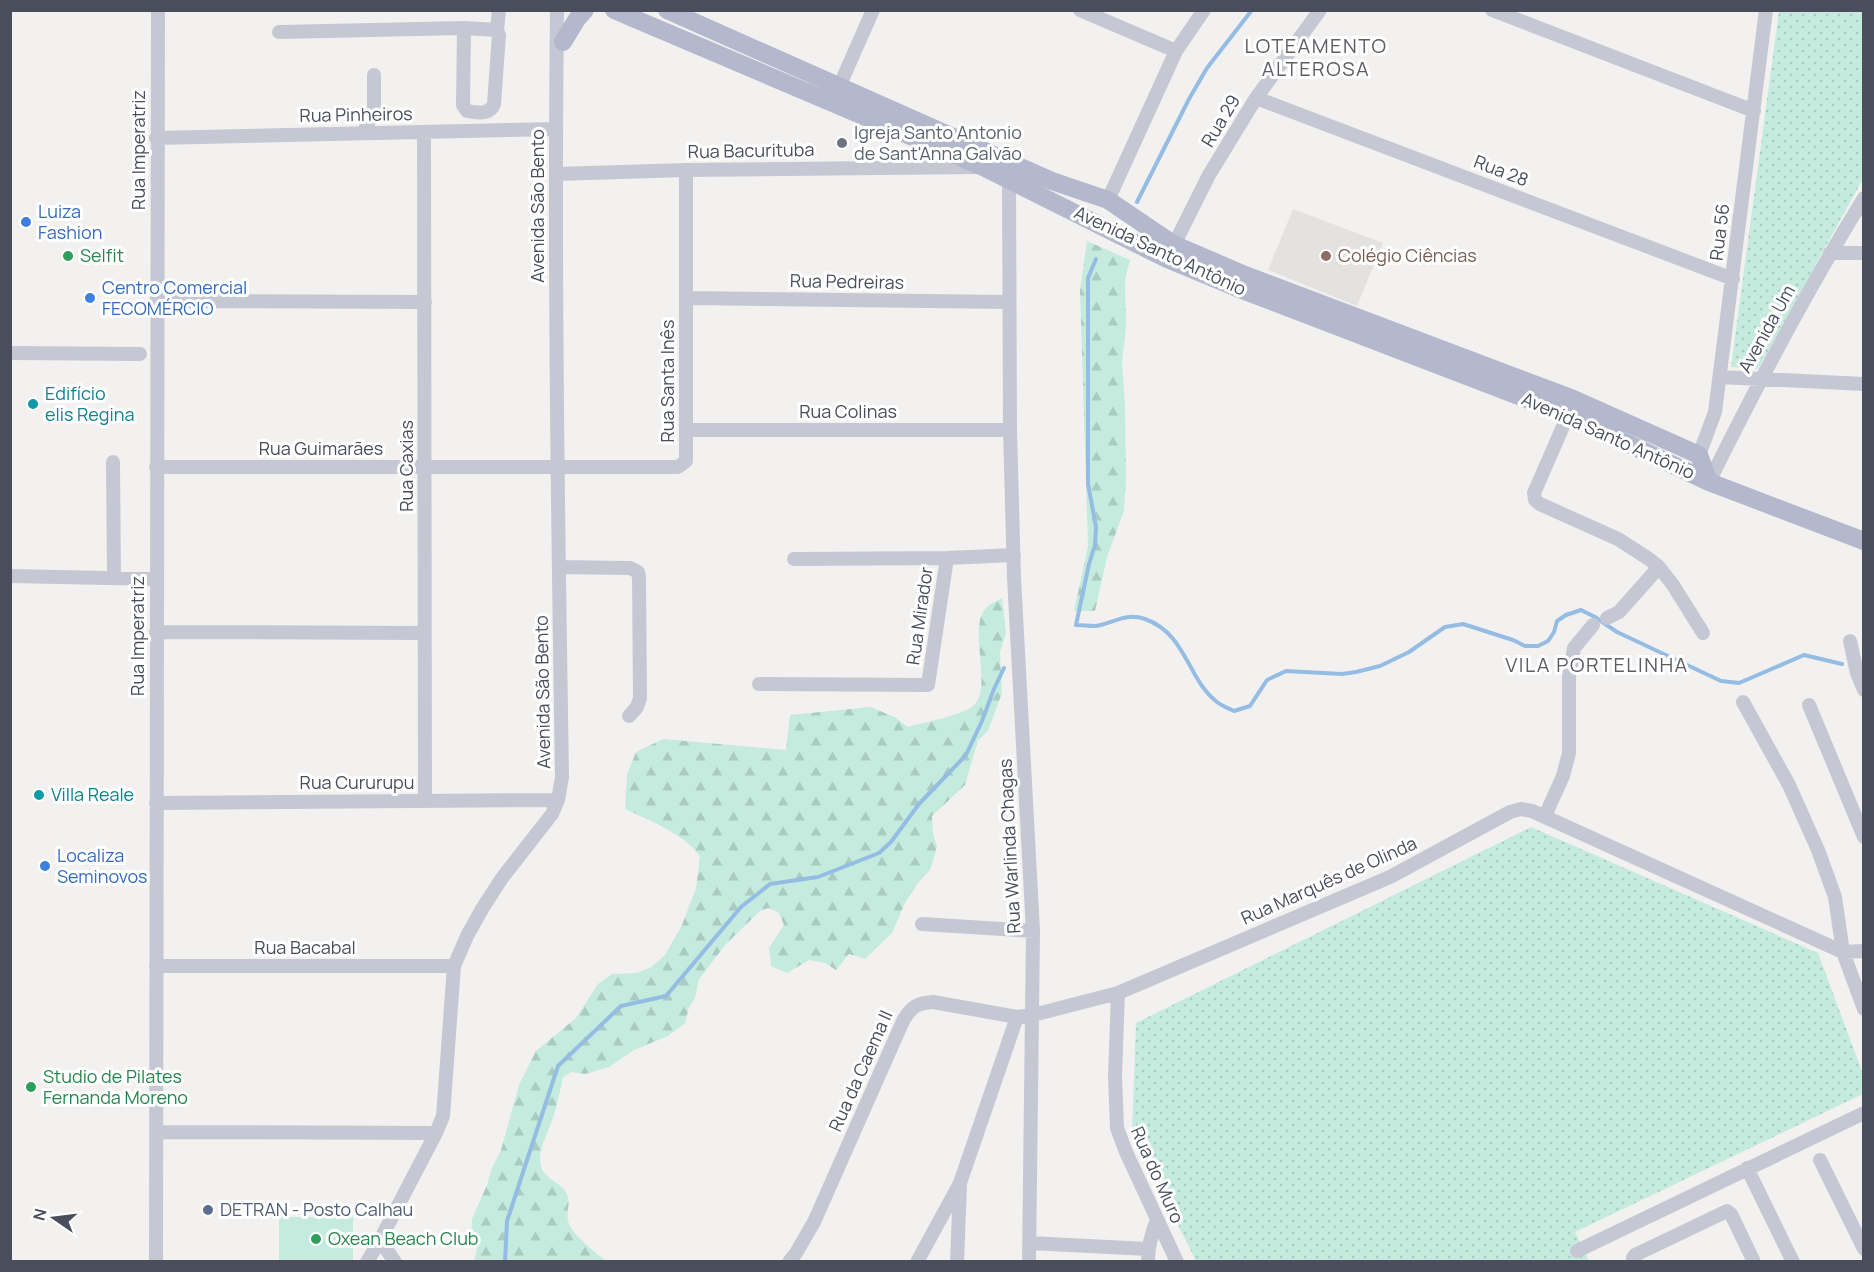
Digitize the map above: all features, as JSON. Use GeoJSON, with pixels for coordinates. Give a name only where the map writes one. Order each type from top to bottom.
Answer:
{"type":"FeatureCollection","features":[{"type":"Feature","properties":{"kind":"main road"},"geometry":{"type":"LineString","coordinates":[[563,42],[585,10]]}},
{"type":"Feature","properties":{"kind":"main road","name":"Avenida Santo Antônio"},"geometry":{"type":"LineString","coordinates":[[614,10],[983,167],[1170,251],[1237,288],[1569,415],[1708,482],[1863,541]]}},
{"type":"Feature","properties":{"kind":"main road","name":"Avenida Santo Antônio"},"geometry":{"type":"LineString","coordinates":[[667,10],[692,16],[839,87],[1052,181],[1108,200],[1170,251],[1245,275],[1571,398],[1699,455],[1708,482]]}},
{"type":"Feature","properties":{"kind":"street","name":"Rua Imperatriz"},"geometry":{"type":"LineString","coordinates":[[156,1262],[158,10]]}},
{"type":"Feature","properties":{"kind":"street"},"geometry":{"type":"LineString","coordinates":[[464,28],[463,105],[466,111],[488,112],[494,104],[499,10]]}},
{"type":"Feature","properties":{"kind":"street","name":"Avenida São Bento"},"geometry":{"type":"LineString","coordinates":[[367,1262],[443,1116],[454,966],[482,909],[502,878],[552,814],[558,800],[562,777],[556,174],[557,10]]}},
{"type":"Feature","properties":{"kind":"street","name":"Avenida São Bento"},"geometry":{"type":"LineString","coordinates":[[557,73],[571,10]]}},
{"type":"Feature","properties":{"kind":"street"},"geometry":{"type":"LineString","coordinates":[[839,87],[873,10]]}},
{"type":"Feature","properties":{"kind":"street"},"geometry":{"type":"LineString","coordinates":[[1080,10],[1176,51]]}},
{"type":"Feature","properties":{"kind":"street"},"geometry":{"type":"LineString","coordinates":[[1108,200],[1176,51],[1204,10]]}},
{"type":"Feature","properties":{"kind":"street","name":"Rua 29"},"geometry":{"type":"LineString","coordinates":[[1170,251],[1209,175],[1256,98],[1320,10]]}},
{"type":"Feature","properties":{"kind":"street"},"geometry":{"type":"LineString","coordinates":[[1492,10],[1754,111]]}},
{"type":"Feature","properties":{"kind":"street","name":"Rua 56"},"geometry":{"type":"LineString","coordinates":[[1699,455],[1715,412],[1766,10]]}},
{"type":"Feature","properties":{"kind":"street"},"geometry":{"type":"LineString","coordinates":[[279,32],[464,28],[497,30]]}},
{"type":"Feature","properties":{"kind":"street"},"geometry":{"type":"LineString","coordinates":[[363,133],[374,112],[374,75]]}},
{"type":"Feature","properties":{"kind":"street","name":"Rua 28"},"geometry":{"type":"LineString","coordinates":[[1256,98],[1733,279]]}},
{"type":"Feature","properties":{"kind":"street"},"geometry":{"type":"LineString","coordinates":[[479,130],[480,112]]}},
{"type":"Feature","properties":{"kind":"street","name":"Rua Pinheiros"},"geometry":{"type":"LineString","coordinates":[[156,138],[556,129]]}},
{"type":"Feature","properties":{"kind":"street","name":"Rua Caxias"},"geometry":{"type":"LineString","coordinates":[[424,132],[425,801]]}},
{"type":"Feature","properties":{"kind":"street","name":"Rua Bacurituba"},"geometry":{"type":"LineString","coordinates":[[556,174],[686,170],[983,167]]}},
{"type":"Feature","properties":{"kind":"street","name":"Rua Santa Inês"},"geometry":{"type":"LineString","coordinates":[[558,467],[678,467],[686,460],[686,170]]}},
{"type":"Feature","properties":{"kind":"street","name":"Rua Warlinda Chagas"},"geometry":{"type":"LineString","coordinates":[[1009,179],[1010,430],[1033,931],[1029,1262]]}},
{"type":"Feature","properties":{"kind":"street","name":"Avenida Um"},"geometry":{"type":"LineString","coordinates":[[1708,482],[1759,380],[1863,198]]}},
{"type":"Feature","properties":{"kind":"street"},"geometry":{"type":"LineString","coordinates":[[1830,253],[1863,253]]}},
{"type":"Feature","properties":{"kind":"street","name":"Rua Pedreiras"},"geometry":{"type":"LineString","coordinates":[[686,298],[1008,302]]}},
{"type":"Feature","properties":{"kind":"street"},"geometry":{"type":"LineString","coordinates":[[156,301],[425,302]]}},
{"type":"Feature","properties":{"kind":"street"},"geometry":{"type":"LineString","coordinates":[[10,353],[140,354]]}},
{"type":"Feature","properties":{"kind":"street"},"geometry":{"type":"LineString","coordinates":[[1720,377],[1863,384]]}},
{"type":"Feature","properties":{"kind":"street"},"geometry":{"type":"LineString","coordinates":[[1569,415],[1534,493],[1535,500],[1618,539],[1659,567],[1704,633]]}},
{"type":"Feature","properties":{"kind":"street","name":"Rua Colinas"},"geometry":{"type":"LineString","coordinates":[[686,430],[1010,430]]}},
{"type":"Feature","properties":{"kind":"street"},"geometry":{"type":"LineString","coordinates":[[113,462],[114,578]]}},
{"type":"Feature","properties":{"kind":"street","name":"Rua Guimarães"},"geometry":{"type":"LineString","coordinates":[[156,466],[558,467]]}},
{"type":"Feature","properties":{"kind":"street","name":"Rua Mirador"},"geometry":{"type":"LineString","coordinates":[[759,684],[928,686],[947,558],[1014,555]]}},
{"type":"Feature","properties":{"kind":"street"},"geometry":{"type":"LineString","coordinates":[[794,559],[947,558]]}},
{"type":"Feature","properties":{"kind":"street"},"geometry":{"type":"LineString","coordinates":[[559,567],[630,568],[638,573],[640,698],[637,707],[629,716]]}},
{"type":"Feature","properties":{"kind":"street"},"geometry":{"type":"LineString","coordinates":[[1606,618],[1619,612],[1659,567]]}},
{"type":"Feature","properties":{"kind":"street"},"geometry":{"type":"LineString","coordinates":[[10,576],[156,579]]}},
{"type":"Feature","properties":{"kind":"street"},"geometry":{"type":"LineString","coordinates":[[1545,816],[1563,776],[1569,753],[1569,677],[1574,648],[1593,625]]}},
{"type":"Feature","properties":{"kind":"street"},"geometry":{"type":"LineString","coordinates":[[156,632],[425,633]]}},
{"type":"Feature","properties":{"kind":"street"},"geometry":{"type":"LineString","coordinates":[[1850,641],[1863,690]]}},
{"type":"Feature","properties":{"kind":"street"},"geometry":{"type":"LineString","coordinates":[[1743,702],[1789,785],[1818,850],[1835,897],[1843,952],[1863,1010]]}},
{"type":"Feature","properties":{"kind":"street"},"geometry":{"type":"LineString","coordinates":[[1809,705],[1863,837]]}},
{"type":"Feature","properties":{"kind":"street","name":"Rua Cururupu"},"geometry":{"type":"LineString","coordinates":[[156,803],[558,800]]}},
{"type":"Feature","properties":{"kind":"street","name":"Rua Marquês de Olinda"},"geometry":{"type":"LineString","coordinates":[[1033,1015],[1118,993],[1390,878],[1510,812],[1521,809],[1545,816],[1843,952],[1863,951]]}},
{"type":"Feature","properties":{"kind":"street"},"geometry":{"type":"LineString","coordinates":[[922,924],[1033,931]]}},
{"type":"Feature","properties":{"kind":"street","name":"Rua Bacabal"},"geometry":{"type":"LineString","coordinates":[[156,966],[454,966]]}},
{"type":"Feature","properties":{"kind":"street","name":"Rua do Muro"},"geometry":{"type":"LineString","coordinates":[[1118,993],[1115,1076],[1117,1128],[1177,1262]]}},
{"type":"Feature","properties":{"kind":"street","name":"Rua da Caema II"},"geometry":{"type":"LineString","coordinates":[[789,1262],[800,1248],[814,1222],[910,1008],[919,1002],[933,1002],[1017,1017],[1033,1015]]}},
{"type":"Feature","properties":{"kind":"street"},"geometry":{"type":"LineString","coordinates":[[917,1262],[960,1183],[1017,1017]]}},
{"type":"Feature","properties":{"kind":"street"},"geometry":{"type":"LineString","coordinates":[[1577,1251],[1863,1113]]}},
{"type":"Feature","properties":{"kind":"street"},"geometry":{"type":"LineString","coordinates":[[156,1132],[436,1132]]}},
{"type":"Feature","properties":{"kind":"street"},"geometry":{"type":"LineString","coordinates":[[1820,1160],[1863,1249]]}},
{"type":"Feature","properties":{"kind":"street"},"geometry":{"type":"LineString","coordinates":[[1748,1168],[1792,1262]]}},
{"type":"Feature","properties":{"kind":"street"},"geometry":{"type":"LineString","coordinates":[[957,1262],[960,1183]]}},
{"type":"Feature","properties":{"kind":"street"},"geometry":{"type":"LineString","coordinates":[[1634,1262],[1635,1255],[1728,1211],[1754,1262]]}},
{"type":"Feature","properties":{"kind":"street"},"geometry":{"type":"LineString","coordinates":[[1030,1243],[1148,1255],[1151,1234],[1157,1220]]}},
{"type":"Feature","properties":{"kind":"street"},"geometry":{"type":"LineString","coordinates":[[380,1240],[395,1262]]}},
{"type":"Feature","properties":{"kind":"shaded area","name":"Colégio Ciências"},"geometry":{"type":"Polygon","coordinates":[[[1293,209],[1383,243],[1357,306],[1268,270],[1293,209]]]}},
{"type":"Feature","properties":{"kind":"green space"},"geometry":{"type":"Polygon","coordinates":[[[1779,11],[1863,11],[1863,179],[1758,369],[1731,367],[1779,11]]]}},
{"type":"Feature","properties":{"kind":"green space"},"geometry":{"type":"Polygon","coordinates":[[[1087,241],[1130,260],[1125,279],[1126,326],[1122,362],[1126,480],[1124,511],[1107,557],[1095,611],[1074,611],[1088,546],[1080,291],[1087,241]]]}},
{"type":"Feature","properties":{"kind":"green space"},"geometry":{"type":"Polygon","coordinates":[[[1002,598],[1006,633],[1000,652],[1002,693],[988,731],[978,740],[965,785],[932,816],[933,834],[937,847],[930,870],[917,884],[905,903],[892,933],[865,959],[849,954],[836,970],[825,963],[809,960],[787,973],[771,966],[769,948],[784,925],[779,913],[769,908],[761,910],[726,944],[699,979],[695,998],[689,1007],[685,1023],[668,1036],[634,1050],[609,1067],[585,1074],[571,1072],[563,1077],[553,1118],[541,1151],[541,1165],[543,1171],[567,1194],[568,1221],[574,1232],[606,1261],[474,1261],[477,1250],[471,1239],[472,1219],[501,1150],[519,1085],[536,1051],[576,1018],[598,984],[612,974],[637,973],[651,967],[665,955],[682,925],[696,888],[700,856],[675,834],[625,809],[627,775],[636,752],[663,739],[786,750],[790,715],[871,707],[896,718],[908,727],[960,713],[973,706],[979,698],[981,617],[987,607],[1002,598]]]}},
{"type":"Feature","properties":{"kind":"green space"},"geometry":{"type":"Polygon","coordinates":[[[1531,827],[1818,953],[1863,1074],[1863,1094],[1575,1232],[1589,1261],[1196,1261],[1132,1132],[1136,1023],[1531,827]]]}},
{"type":"Feature","properties":{"kind":"green space","name":"Oxean Beach Club"},"geometry":{"type":"Polygon","coordinates":[[[279,1217],[353,1217],[353,1261],[279,1261],[279,1217]]]}},
{"type":"Feature","properties":{"kind":"waterway"},"geometry":{"type":"LineString","coordinates":[[1137,202],[1207,68],[1252,10]]}},
{"type":"Feature","properties":{"kind":"waterway"},"geometry":{"type":"LineString","coordinates":[[1096,259],[1088,278],[1088,484],[1096,527],[1095,545],[1076,625],[1095,626],[1138,617],[1159,626],[1170,635],[1207,692],[1223,706],[1234,711],[1250,706],[1267,680],[1286,671],[1342,674],[1380,666],[1409,652],[1445,627],[1463,624],[1525,646],[1538,646],[1548,641],[1557,621],[1581,610],[1617,632],[1721,681],[1739,683],[1804,655],[1842,664]]}},
{"type":"Feature","properties":{"kind":"waterway"},"geometry":{"type":"LineString","coordinates":[[505,1262],[507,1221],[558,1066],[621,1006],[666,996],[741,907],[770,884],[818,877],[879,853],[891,842],[919,804],[966,755],[1004,668]]}},
{"type":"Feature","properties":{"kind":"place","name":"Igreja Santo Antonio de Sant'Anna Galvão"},"geometry":{"type":"Point","coordinates":[842,143]}},
{"type":"Feature","properties":{"kind":"place","name":"Luiza Fashion"},"geometry":{"type":"Point","coordinates":[26,222]}},
{"type":"Feature","properties":{"kind":"place","name":"Selfit"},"geometry":{"type":"Point","coordinates":[68,256]}},
{"type":"Feature","properties":{"kind":"place","name":"Colégio Ciências"},"geometry":{"type":"Point","coordinates":[1326,256]}},
{"type":"Feature","properties":{"kind":"place","name":"Centro Comercial FECOMÉRCIO"},"geometry":{"type":"Point","coordinates":[90,298]}},
{"type":"Feature","properties":{"kind":"place","name":"Edifício elis Regina"},"geometry":{"type":"Point","coordinates":[33,404]}},
{"type":"Feature","properties":{"kind":"place","name":"Villa Reale"},"geometry":{"type":"Point","coordinates":[39,795]}},
{"type":"Feature","properties":{"kind":"place","name":"Localiza Seminovos"},"geometry":{"type":"Point","coordinates":[45,866]}},
{"type":"Feature","properties":{"kind":"place","name":"Studio de Pilates Fernanda Moreno"},"geometry":{"type":"Point","coordinates":[31,1087]}},
{"type":"Feature","properties":{"kind":"place","name":"DETRAN - Posto Calhau"},"geometry":{"type":"Point","coordinates":[208,1210]}},
{"type":"Feature","properties":{"kind":"place","name":"Oxean Beach Club"},"geometry":{"type":"Point","coordinates":[316,1239]}},
{"type":"Feature","properties":{"kind":"district","name":"LOTEAMENTO ALTEROSA"},"geometry":{"type":"Point","coordinates":[1316,58]}},
{"type":"Feature","properties":{"kind":"district","name":"VILA PORTELINHA"},"geometry":{"type":"Point","coordinates":[1597,665]}}]}
